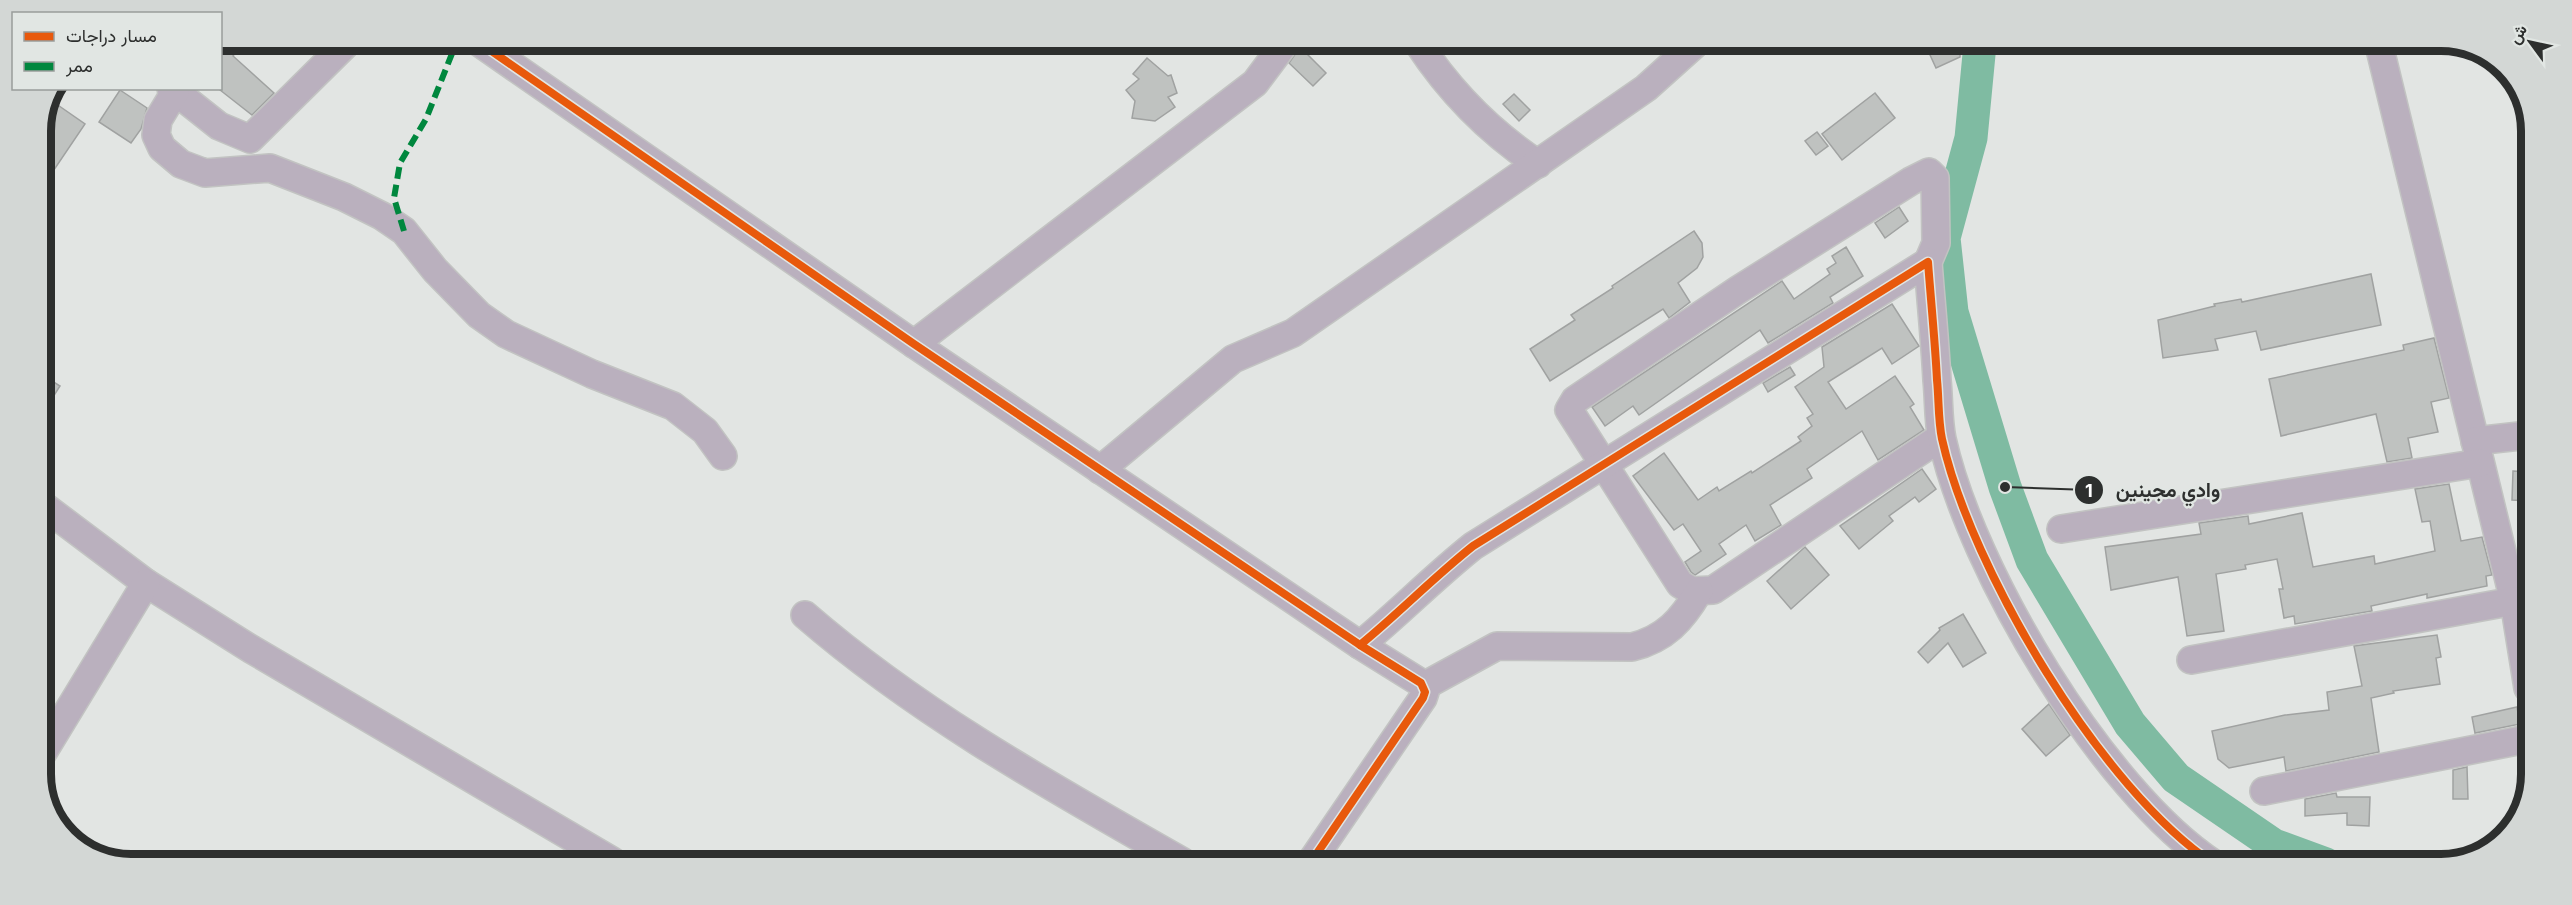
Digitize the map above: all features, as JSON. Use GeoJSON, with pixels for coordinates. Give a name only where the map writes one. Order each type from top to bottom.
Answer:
{"type":"FeatureCollection","features":[{"type":"Feature","properties":{"kind":"street"},"geometry":{"type":"LineString","coordinates":[[340,51],[250,139],[219,126],[173,90],[158,120],[156,135],[162,148],[182,164],[205,173],[270,168],[344,197],[381,216],[404,231],[435,270],[479,315],[506,334],[581,369],[673,406],[705,431],[723,456]]}},
{"type":"Feature","properties":{"kind":"street"},"geometry":{"type":"LineString","coordinates":[[494,51],[914,344],[1424,686]]}},
{"type":"Feature","properties":{"kind":"street"},"geometry":{"type":"LineString","coordinates":[[914,344],[1255,83],[1279,51]]}},
{"type":"Feature","properties":{"kind":"street"},"geometry":{"type":"LineString","coordinates":[[1424,51],[1455,95],[1497,134],[1538,164]]}},
{"type":"Feature","properties":{"kind":"street"},"geometry":{"type":"LineString","coordinates":[[1100,470],[1233,359],[1293,333],[1646,88],[1687,51]]}},
{"type":"Feature","properties":{"kind":"street"},"geometry":{"type":"LineString","coordinates":[[2380,51],[2514,601],[2521,644]]}},
{"type":"Feature","properties":{"kind":"street"},"geometry":{"type":"LineString","coordinates":[[1941,437],[1713,590],[1692,591],[1680,584],[1606,465],[1572,419],[1569,410],[1575,400],[1758,277],[1929,172],[1935,178],[1936,243],[1928,262],[1941,437],[1956,489],[1974,538],[2049,675],[2117,773],[2147,808],[2180,840],[2200,854]]}},
{"type":"Feature","properties":{"kind":"street"},"geometry":{"type":"LineString","coordinates":[[1360,645],[1473,546],[1928,262]]}},
{"type":"Feature","properties":{"kind":"street"},"geometry":{"type":"LineString","coordinates":[[2061,529],[2478,452],[2521,438]]}},
{"type":"Feature","properties":{"kind":"street"},"geometry":{"type":"LineString","coordinates":[[51,512],[146,583],[251,649],[600,854]]}},
{"type":"Feature","properties":{"kind":"street"},"geometry":{"type":"LineString","coordinates":[[51,739],[146,583]]}},
{"type":"Feature","properties":{"kind":"street"},"geometry":{"type":"LineString","coordinates":[[1424,686],[1497,646],[1632,647],[1645,644],[1676,626],[1699,591]]}},
{"type":"Feature","properties":{"kind":"street"},"geometry":{"type":"LineString","coordinates":[[2191,660],[2514,601]]}},
{"type":"Feature","properties":{"kind":"street"},"geometry":{"type":"LineString","coordinates":[[805,615],[856,655],[970,736],[1057,791],[1169,854]]}},
{"type":"Feature","properties":{"kind":"street"},"geometry":{"type":"LineString","coordinates":[[1316,854],[1423,698],[1424,686]]}},
{"type":"Feature","properties":{"kind":"street"},"geometry":{"type":"LineString","coordinates":[[2264,791],[2521,740]]}},
{"type":"Feature","properties":{"kind":"building"},"geometry":{"type":"Polygon","coordinates":[[[222,51],[236,51],[233,56],[274,93],[252,115],[220,90],[222,90],[222,51]]]}},
{"type":"Feature","properties":{"kind":"building"},"geometry":{"type":"Polygon","coordinates":[[[1297,51],[1304,51],[1326,73],[1313,86],[1289,63],[1297,51]]]}},
{"type":"Feature","properties":{"kind":"building"},"geometry":{"type":"Polygon","coordinates":[[[1928,51],[1960,51],[1960,57],[1936,68],[1928,51]]]}},
{"type":"Feature","properties":{"kind":"building"},"geometry":{"type":"Polygon","coordinates":[[[1147,58],[1168,76],[1171,75],[1177,93],[1168,97],[1175,107],[1155,121],[1132,118],[1135,101],[1126,90],[1139,79],[1133,74],[1147,58]]]}},
{"type":"Feature","properties":{"kind":"building"},"geometry":{"type":"Polygon","coordinates":[[[120,90],[147,108],[141,129],[131,143],[99,122],[120,90]]]}},
{"type":"Feature","properties":{"kind":"building"},"geometry":{"type":"Polygon","coordinates":[[[1875,93],[1895,118],[1842,160],[1822,134],[1875,93]]]}},
{"type":"Feature","properties":{"kind":"building"},"geometry":{"type":"Polygon","coordinates":[[[1514,94],[1530,110],[1519,121],[1503,104],[1514,94]]]}},
{"type":"Feature","properties":{"kind":"building"},"geometry":{"type":"Polygon","coordinates":[[[56,104],[85,124],[51,174],[51,131],[56,104]]]}},
{"type":"Feature","properties":{"kind":"building"},"geometry":{"type":"Polygon","coordinates":[[[1817,132],[1828,146],[1816,155],[1805,141],[1817,132]]]}},
{"type":"Feature","properties":{"kind":"building"},"geometry":{"type":"Polygon","coordinates":[[[1899,207],[1908,221],[1885,238],[1875,223],[1899,207]]]}},
{"type":"Feature","properties":{"kind":"building"},"geometry":{"type":"Polygon","coordinates":[[[1694,231],[1702,243],[1703,257],[1697,268],[1678,283],[1690,302],[1669,318],[1663,309],[1550,381],[1530,349],[1575,320],[1571,315],[1694,231]]]}},
{"type":"Feature","properties":{"kind":"building"},"geometry":{"type":"Polygon","coordinates":[[[1846,247],[1863,276],[1830,297],[1833,303],[1768,343],[1760,330],[1639,415],[1633,406],[1605,426],[1592,407],[1782,281],[1794,299],[1830,274],[1827,269],[1836,263],[1832,256],[1846,247]]]}},
{"type":"Feature","properties":{"kind":"building"},"geometry":{"type":"Polygon","coordinates":[[[2371,274],[2381,325],[2261,350],[2256,331],[2215,339],[2218,350],[2163,358],[2158,320],[2215,306],[2214,304],[2241,299],[2242,302],[2371,274]]]}},
{"type":"Feature","properties":{"kind":"building"},"geometry":{"type":"Polygon","coordinates":[[[1892,304],[1919,346],[1892,364],[1882,348],[1828,382],[1846,409],[1895,376],[1914,404],[1910,407],[1924,430],[1878,460],[1862,431],[1807,469],[1812,478],[1770,505],[1781,525],[1755,541],[1746,525],[1719,544],[1726,554],[1695,575],[1685,562],[1701,551],[1683,524],[1674,530],[1633,476],[1664,453],[1698,500],[1717,487],[1719,491],[1751,471],[1752,473],[1801,441],[1798,437],[1812,426],[1807,418],[1813,414],[1795,387],[1824,367],[1822,347],[1892,304]]]}},
{"type":"Feature","properties":{"kind":"building"},"geometry":{"type":"Polygon","coordinates":[[[2434,338],[2449,398],[2431,402],[2438,432],[2408,438],[2412,458],[2387,462],[2376,414],[2281,436],[2269,379],[2404,350],[2403,345],[2434,338]]]}},
{"type":"Feature","properties":{"kind":"building"},"geometry":{"type":"Polygon","coordinates":[[[1790,367],[1795,375],[1768,392],[1763,383],[1790,367]]]}},
{"type":"Feature","properties":{"kind":"building"},"geometry":{"type":"Polygon","coordinates":[[[51,380],[60,386],[51,400],[51,380]]]}},
{"type":"Feature","properties":{"kind":"building"},"geometry":{"type":"Polygon","coordinates":[[[1922,469],[1936,489],[1919,502],[1915,497],[1889,516],[1893,521],[1859,549],[1840,526],[1922,469]]]}},
{"type":"Feature","properties":{"kind":"building"},"geometry":{"type":"Polygon","coordinates":[[[2513,471],[2521,472],[2521,501],[2512,500],[2513,471]]]}},
{"type":"Feature","properties":{"kind":"building"},"geometry":{"type":"Polygon","coordinates":[[[2449,484],[2461,541],[2482,537],[2492,575],[2486,576],[2487,586],[2427,598],[2427,594],[2371,606],[2372,611],[2295,624],[2294,616],[2284,618],[2279,589],[2283,589],[2277,559],[2245,565],[2246,569],[2216,574],[2224,631],[2187,636],[2178,577],[2111,590],[2105,547],[2201,534],[2199,523],[2248,516],[2249,524],[2302,513],[2313,567],[2374,556],[2375,564],[2435,551],[2430,521],[2422,522],[2415,489],[2449,484]]]}},
{"type":"Feature","properties":{"kind":"building"},"geometry":{"type":"Polygon","coordinates":[[[1805,547],[1829,575],[1791,609],[1767,581],[1805,547]]]}},
{"type":"Feature","properties":{"kind":"building"},"geometry":{"type":"Polygon","coordinates":[[[1963,614],[1986,653],[1963,667],[1948,643],[1928,663],[1918,652],[1940,630],[1939,628],[1963,614]]]}},
{"type":"Feature","properties":{"kind":"building"},"geometry":{"type":"Polygon","coordinates":[[[2437,635],[2441,657],[2436,658],[2440,684],[2393,691],[2394,693],[2371,698],[2379,752],[2286,771],[2284,757],[2229,768],[2218,759],[2212,731],[2285,715],[2329,710],[2327,692],[2362,686],[2354,646],[2437,635]]]}},
{"type":"Feature","properties":{"kind":"building"},"geometry":{"type":"Polygon","coordinates":[[[2049,704],[2070,735],[2046,756],[2022,729],[2049,704]]]}},
{"type":"Feature","properties":{"kind":"building"},"geometry":{"type":"Polygon","coordinates":[[[2517,707],[2520,724],[2475,733],[2472,717],[2517,707]]]}},
{"type":"Feature","properties":{"kind":"building"},"geometry":{"type":"Polygon","coordinates":[[[2467,767],[2468,799],[2453,799],[2453,770],[2467,767]]]}},
{"type":"Feature","properties":{"kind":"building"},"geometry":{"type":"Polygon","coordinates":[[[2336,793],[2337,797],[2370,797],[2369,826],[2347,825],[2347,813],[2305,816],[2305,799],[2336,793]]]}},
{"type":"Feature","properties":{"kind":"waterway"},"geometry":{"type":"LineString","coordinates":[[1979,51],[1971,138],[1944,238],[1952,312],[2005,487],[2032,560],[2130,724],[2176,778],[2274,845],[2299,854]]}},
{"type":"Feature","properties":{"kind":"marked path"},"geometry":{"type":"LineString","coordinates":[[404,231],[394,198],[400,163],[426,119],[453,51]]}},
{"type":"Feature","properties":{"kind":"cycle path"},"geometry":{"type":"LineString","coordinates":[[491,51],[914,344],[1360,645],[1421,683],[1425,692],[1423,698],[1316,854]]}},
{"type":"Feature","properties":{"kind":"cycle path"},"geometry":{"type":"LineString","coordinates":[[1360,645],[1473,546],[1928,262],[1942,439],[1957,492],[1981,550],[2011,612],[2047,673],[2086,732],[2128,785],[2171,830],[2201,854]]}},
{"type":"Feature","properties":{"kind":"place","name":"وادي مجينين"},"geometry":{"type":"Point","coordinates":[2005,487]}}]}
